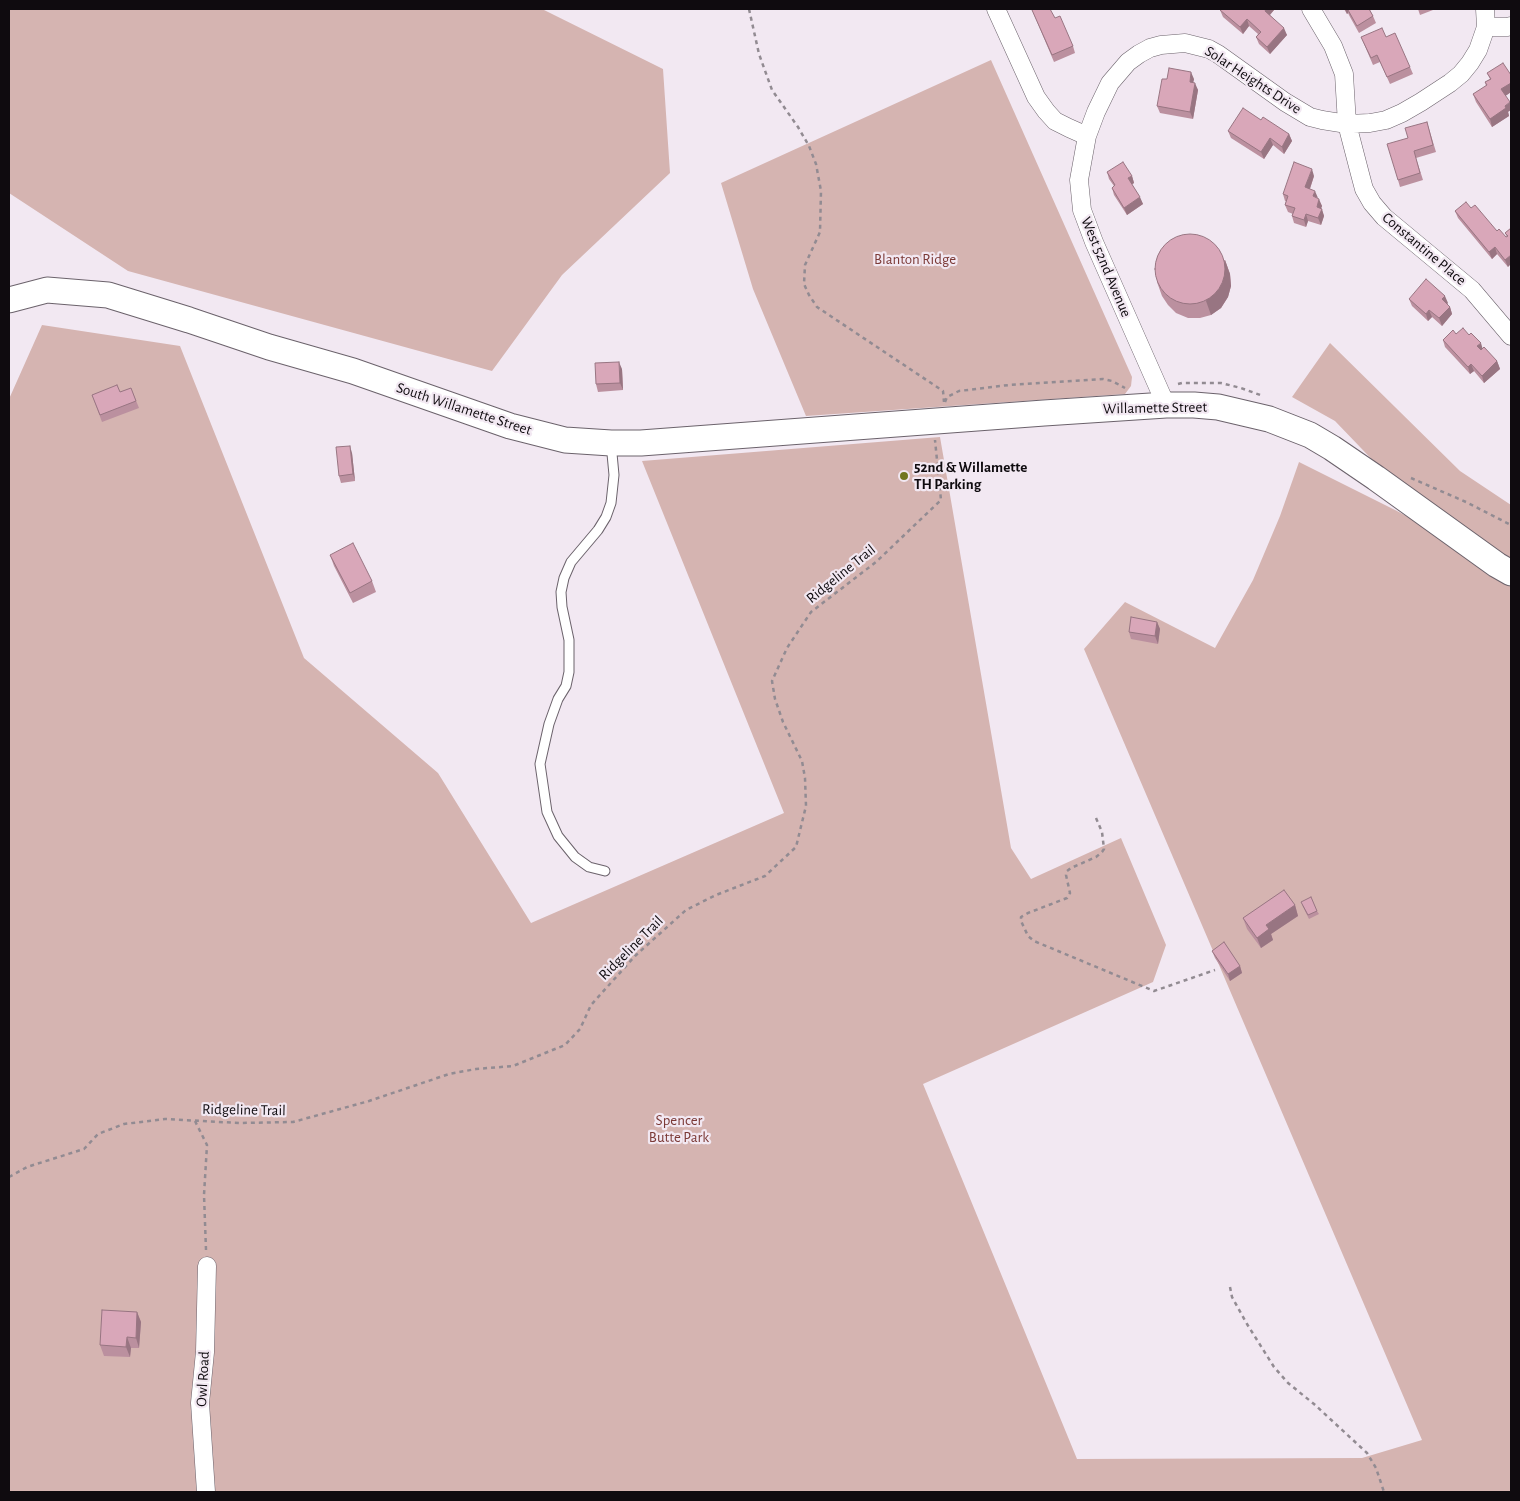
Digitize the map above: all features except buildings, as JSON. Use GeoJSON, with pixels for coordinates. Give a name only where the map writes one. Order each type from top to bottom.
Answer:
{"type":"FeatureCollection","features":[{"type":"Feature","properties":{"kind":"main road","name":"South Willamette Street"},"geometry":{"type":"LineString","coordinates":[[9,300],[47,290],[108,295],[269,347],[353,371],[510,426],[565,440],[641,443],[940,421]]}},
{"type":"Feature","properties":{"kind":"main road","name":"Willamette Street"},"geometry":{"type":"LineString","coordinates":[[940,421],[1166,405],[1194,405],[1226,409],[1269,419],[1310,435],[1361,468],[1511,573]]}},
{"type":"Feature","properties":{"kind":"street"},"geometry":{"type":"LineString","coordinates":[[996,9],[1036,97],[1046,111],[1056,121],[1087,136]]}},
{"type":"Feature","properties":{"kind":"street"},"geometry":{"type":"LineString","coordinates":[[1311,9],[1333,46],[1344,74],[1347,124]]}},
{"type":"Feature","properties":{"kind":"street","name":"Solar Heights Drive"},"geometry":{"type":"LineString","coordinates":[[1087,136],[1110,83],[1128,62],[1150,48],[1179,43],[1197,45],[1209,49],[1285,102],[1310,117],[1347,124],[1386,120],[1415,106],[1450,83],[1470,62],[1478,50],[1486,27],[1485,9]]}},
{"type":"Feature","properties":{"kind":"street"},"geometry":{"type":"LineString","coordinates":[[1486,27],[1511,26]]}},
{"type":"Feature","properties":{"kind":"street","name":"Constantine Place"},"geometry":{"type":"LineString","coordinates":[[1347,124],[1364,189],[1372,203],[1384,217],[1472,290],[1511,336]]}},
{"type":"Feature","properties":{"kind":"street","name":"West 52nd Avenue"},"geometry":{"type":"LineString","coordinates":[[1087,136],[1079,180],[1082,210],[1094,242],[1166,405]]}},
{"type":"Feature","properties":{"kind":"street","name":"Owl Road"},"geometry":{"type":"LineString","coordinates":[[206,1266],[205,1352],[200,1403],[206,1492]]}},
{"type":"Feature","properties":{"kind":"lane"},"geometry":{"type":"LineString","coordinates":[[605,871],[589,867],[575,857],[558,836],[547,812],[540,764],[549,724],[558,699],[566,686],[569,672],[569,640],[560,592],[570,562],[598,530],[606,517],[611,503],[614,475],[611,443]]}},
{"type":"Feature","properties":{"kind":"path"},"geometry":{"type":"LineString","coordinates":[[749,9],[759,54],[772,90],[798,127],[809,146],[816,164],[820,191],[820,232],[805,265],[804,284],[809,295],[818,307],[943,390],[940,421]]}},
{"type":"Feature","properties":{"kind":"path","name":"Ridgeline Trail"},"geometry":{"type":"LineString","coordinates":[[9,1177],[27,1167],[84,1149],[98,1134],[124,1124],[165,1120],[293,1122],[369,1101],[449,1074],[476,1069],[513,1066],[565,1045],[580,1029],[591,1005],[635,956],[686,910],[716,895],[765,876],[796,847],[806,806],[802,761],[782,722],[772,680],[787,648],[811,612],[876,562],[941,500],[940,421]]}},
{"type":"Feature","properties":{"kind":"path"},"geometry":{"type":"LineString","coordinates":[[1096,818],[1102,832],[1104,849],[1096,857],[1067,871],[1066,875],[1070,893],[1067,898],[1022,917],[1021,921],[1028,936],[1034,941],[1154,991],[1215,970]]}},
{"type":"Feature","properties":{"kind":"path"},"geometry":{"type":"LineString","coordinates":[[194,1121],[207,1145],[204,1195],[206,1266]]}},
{"type":"Feature","properties":{"kind":"path"},"geometry":{"type":"LineString","coordinates":[[1230,1288],[1232,1297],[1266,1357],[1288,1383],[1314,1404],[1367,1453],[1376,1468],[1384,1492]]}},
{"type":"Feature","properties":{"kind":"green space"},"geometry":{"type":"Polygon","coordinates":[[[9,9],[542,9],[663,69],[670,173],[562,275],[492,371],[128,271],[9,193],[9,9]]]}},
{"type":"Feature","properties":{"kind":"green space","name":"Blanton Ridge"},"geometry":{"type":"Polygon","coordinates":[[[991,60],[1132,377],[1131,386],[1125,394],[806,416],[753,289],[721,183],[991,60]]]}},
{"type":"Feature","properties":{"kind":"green space","name":"Spencer Butte Park"},"geometry":{"type":"Polygon","coordinates":[[[42,325],[180,346],[304,658],[438,773],[531,923],[784,813],[642,461],[940,437],[1011,848],[1031,879],[1121,838],[1166,945],[1153,982],[923,1084],[1077,1459],[1362,1458],[1422,1440],[1084,649],[1125,602],[1215,648],[1253,580],[1280,516],[1299,462],[1397,511],[1511,573],[1511,1492],[9,1492],[9,399],[42,325]]]}},
{"type":"Feature","properties":{"kind":"green space"},"geometry":{"type":"Polygon","coordinates":[[[1330,343],[1460,471],[1511,505],[1511,560],[1385,473],[1335,421],[1292,397],[1330,343]]]}},
{"type":"Feature","properties":{"kind":"place","name":"52nd & Willamette TH Parking"},"geometry":{"type":"Point","coordinates":[904,476]}}]}
